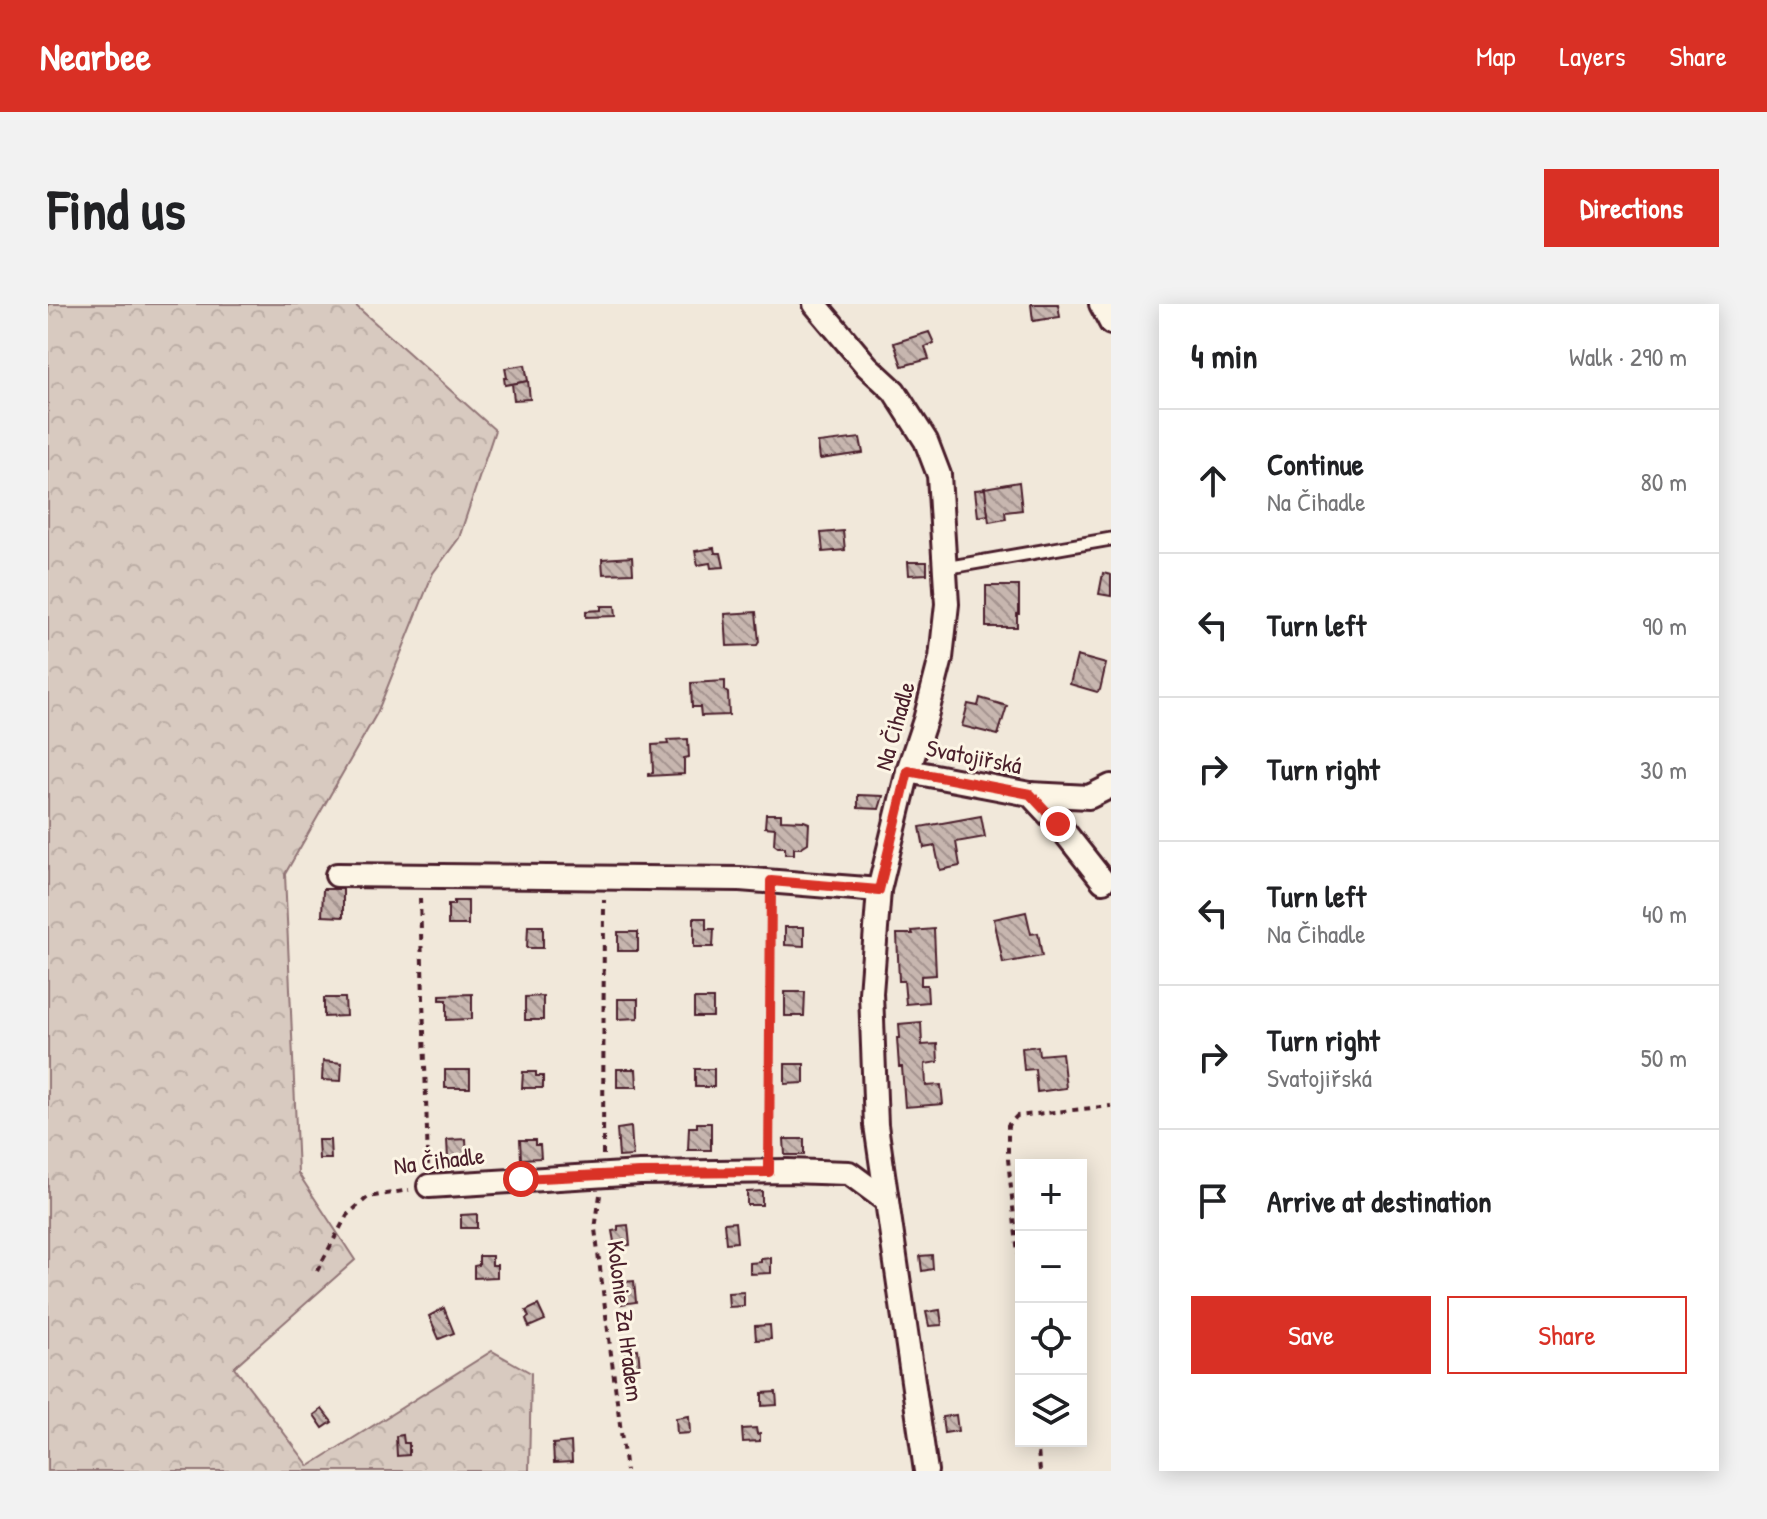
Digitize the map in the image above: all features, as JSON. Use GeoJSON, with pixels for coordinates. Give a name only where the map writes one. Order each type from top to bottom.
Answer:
{"type":"FeatureCollection","features":[{"type":"Feature","properties":{"kind":"street","name":"Na Čihadle"},"geometry":{"type":"LineString","coordinates":[[815,304],[867,366],[894,391],[926,441],[939,475],[947,604],[941,658],[908,771],[879,890],[871,993],[876,1125],[926,1471]]}},
{"type":"Feature","properties":{"kind":"street"},"geometry":{"type":"LineString","coordinates":[[1101,304],[1111,323]]}},
{"type":"Feature","properties":{"kind":"street","name":"Svatojiřská"},"geometry":{"type":"LineString","coordinates":[[908,771],[1030,794],[1089,797],[1111,786]]}},
{"type":"Feature","properties":{"kind":"street","name":"Svatojiřská"},"geometry":{"type":"LineString","coordinates":[[1030,794],[1107,886]]}},
{"type":"Feature","properties":{"kind":"street","name":"Svatojiřská"},"geometry":{"type":"LineString","coordinates":[[1107,886],[1111,859]]}},
{"type":"Feature","properties":{"kind":"street"},"geometry":{"type":"LineString","coordinates":[[337,875],[740,879],[879,890]]}},
{"type":"Feature","properties":{"kind":"street","name":"Na Čihadle"},"geometry":{"type":"LineString","coordinates":[[429,1186],[603,1175],[849,1173],[887,1201]]}},
{"type":"Feature","properties":{"kind":"lane"},"geometry":{"type":"LineString","coordinates":[[945,568],[1111,539]]}},
{"type":"Feature","properties":{"kind":"path"},"geometry":{"type":"LineString","coordinates":[[420,876],[429,1186]]}},
{"type":"Feature","properties":{"kind":"path","name":"Kolonie Za Hradem"},"geometry":{"type":"LineString","coordinates":[[604,877],[603,1175],[595,1229],[626,1471]]}},
{"type":"Feature","properties":{"kind":"path"},"geometry":{"type":"LineString","coordinates":[[769,1172],[771,881]]}},
{"type":"Feature","properties":{"kind":"path"},"geometry":{"type":"LineString","coordinates":[[1015,1231],[1008,1125],[1017,1116],[1111,1106]]}},
{"type":"Feature","properties":{"kind":"path","name":"Na Čihadle"},"geometry":{"type":"LineString","coordinates":[[317,1271],[347,1215],[368,1197],[429,1186]]}},
{"type":"Feature","properties":{"kind":"path"},"geometry":{"type":"LineString","coordinates":[[1038,1447],[1040,1471]]}},
{"type":"Feature","properties":{"kind":"green space"},"geometry":{"type":"Polygon","coordinates":[[[48,304],[354,304],[495,430],[459,538],[433,573],[377,713],[285,874],[298,1173],[355,1260],[234,1367],[309,1466],[492,1351],[531,1373],[529,1471],[48,1471],[48,304]]]}},
{"type":"Feature","properties":{"kind":"building"},"geometry":{"type":"Polygon","coordinates":[[[1031,304],[1058,304],[1060,317],[1033,321],[1031,304]]]}},
{"type":"Feature","properties":{"kind":"building"},"geometry":{"type":"Polygon","coordinates":[[[929,332],[934,343],[925,347],[929,359],[902,366],[894,343],[929,332]]]}},
{"type":"Feature","properties":{"kind":"building"},"geometry":{"type":"Polygon","coordinates":[[[525,365],[528,381],[505,385],[505,368],[525,365]]]}},
{"type":"Feature","properties":{"kind":"building"},"geometry":{"type":"Polygon","coordinates":[[[528,381],[530,399],[514,400],[512,384],[528,381]]]}},
{"type":"Feature","properties":{"kind":"building"},"geometry":{"type":"Polygon","coordinates":[[[860,438],[863,453],[820,459],[818,443],[860,438]]]}},
{"type":"Feature","properties":{"kind":"building"},"geometry":{"type":"Polygon","coordinates":[[[1019,482],[1022,510],[1005,512],[1006,519],[989,522],[984,488],[1019,482]]]}},
{"type":"Feature","properties":{"kind":"building"},"geometry":{"type":"Polygon","coordinates":[[[985,489],[988,515],[978,517],[975,490],[985,489]]]}},
{"type":"Feature","properties":{"kind":"building"},"geometry":{"type":"Polygon","coordinates":[[[843,531],[845,550],[823,552],[821,533],[843,531]]]}},
{"type":"Feature","properties":{"kind":"building"},"geometry":{"type":"Polygon","coordinates":[[[714,548],[715,553],[721,553],[724,567],[711,568],[710,563],[698,565],[695,551],[714,548]]]}},
{"type":"Feature","properties":{"kind":"building"},"geometry":{"type":"Polygon","coordinates":[[[632,557],[633,573],[603,574],[602,559],[632,557]]]}},
{"type":"Feature","properties":{"kind":"building"},"geometry":{"type":"Polygon","coordinates":[[[908,562],[927,562],[927,574],[909,575],[908,562]]]}},
{"type":"Feature","properties":{"kind":"building"},"geometry":{"type":"Polygon","coordinates":[[[1103,573],[1111,575],[1111,596],[1099,594],[1103,573]]]}},
{"type":"Feature","properties":{"kind":"building"},"geometry":{"type":"Polygon","coordinates":[[[986,586],[1019,586],[1017,627],[986,627],[986,586]]]}},
{"type":"Feature","properties":{"kind":"building"},"geometry":{"type":"Polygon","coordinates":[[[601,606],[615,606],[616,616],[586,617],[586,611],[601,610],[601,606]]]}},
{"type":"Feature","properties":{"kind":"building"},"geometry":{"type":"Polygon","coordinates":[[[756,612],[757,645],[727,646],[725,614],[756,612]]]}},
{"type":"Feature","properties":{"kind":"building"},"geometry":{"type":"Polygon","coordinates":[[[1077,656],[1106,664],[1097,692],[1070,684],[1077,656]]]}},
{"type":"Feature","properties":{"kind":"building"},"geometry":{"type":"Polygon","coordinates":[[[725,681],[729,715],[701,716],[700,707],[692,707],[691,683],[725,681]]]}},
{"type":"Feature","properties":{"kind":"building"},"geometry":{"type":"Polygon","coordinates":[[[980,698],[1007,706],[998,735],[962,726],[968,704],[978,706],[980,698]]]}},
{"type":"Feature","properties":{"kind":"building"},"geometry":{"type":"Polygon","coordinates":[[[688,739],[689,757],[684,758],[684,774],[648,776],[653,773],[652,745],[668,744],[667,740],[688,739]]]}},
{"type":"Feature","properties":{"kind":"building"},"geometry":{"type":"Polygon","coordinates":[[[858,795],[883,796],[879,809],[858,808],[858,795]]]}},
{"type":"Feature","properties":{"kind":"building"},"geometry":{"type":"Polygon","coordinates":[[[766,814],[781,814],[781,820],[809,823],[808,843],[794,848],[794,854],[785,854],[785,847],[774,844],[775,828],[765,827],[766,814]]]}},
{"type":"Feature","properties":{"kind":"building"},"geometry":{"type":"Polygon","coordinates":[[[981,816],[985,837],[956,842],[960,866],[940,870],[935,846],[924,848],[920,827],[981,816]]]}},
{"type":"Feature","properties":{"kind":"building"},"geometry":{"type":"Polygon","coordinates":[[[323,889],[343,889],[343,917],[322,916],[323,889]]]}},
{"type":"Feature","properties":{"kind":"building"},"geometry":{"type":"Polygon","coordinates":[[[454,901],[468,901],[468,925],[448,925],[448,905],[454,905],[454,901]]]}},
{"type":"Feature","properties":{"kind":"building"},"geometry":{"type":"Polygon","coordinates":[[[1026,912],[1031,934],[1038,933],[1042,956],[1003,963],[994,919],[1026,912]]]}},
{"type":"Feature","properties":{"kind":"building"},"geometry":{"type":"Polygon","coordinates":[[[694,918],[706,918],[706,929],[714,929],[713,947],[694,947],[694,918]]]}},
{"type":"Feature","properties":{"kind":"building"},"geometry":{"type":"Polygon","coordinates":[[[528,926],[543,926],[543,948],[527,948],[528,926]]]}},
{"type":"Feature","properties":{"kind":"building"},"geometry":{"type":"Polygon","coordinates":[[[785,927],[804,927],[804,946],[785,945],[785,927]]]}},
{"type":"Feature","properties":{"kind":"building"},"geometry":{"type":"Polygon","coordinates":[[[934,929],[936,975],[921,976],[921,985],[927,985],[928,1002],[906,1004],[904,981],[899,981],[897,934],[934,929]]]}},
{"type":"Feature","properties":{"kind":"building"},"geometry":{"type":"Polygon","coordinates":[[[618,932],[638,932],[638,951],[618,951],[618,932]]]}},
{"type":"Feature","properties":{"kind":"building"},"geometry":{"type":"Polygon","coordinates":[[[785,992],[805,992],[804,1016],[785,1016],[785,992]]]}},
{"type":"Feature","properties":{"kind":"building"},"geometry":{"type":"Polygon","coordinates":[[[472,994],[472,1019],[447,1020],[447,1000],[440,1000],[440,995],[472,994]]]}},
{"type":"Feature","properties":{"kind":"building"},"geometry":{"type":"Polygon","coordinates":[[[543,996],[543,1020],[525,1020],[525,997],[543,996]]]}},
{"type":"Feature","properties":{"kind":"building"},"geometry":{"type":"Polygon","coordinates":[[[324,998],[345,998],[346,1016],[324,1017],[324,998]]]}},
{"type":"Feature","properties":{"kind":"building"},"geometry":{"type":"Polygon","coordinates":[[[618,999],[638,999],[638,1018],[618,1019],[618,999]]]}},
{"type":"Feature","properties":{"kind":"building"},"geometry":{"type":"Polygon","coordinates":[[[694,999],[713,999],[713,1017],[694,1017],[694,999]]]}},
{"type":"Feature","properties":{"kind":"building"},"geometry":{"type":"Polygon","coordinates":[[[921,1022],[922,1045],[937,1044],[938,1062],[925,1064],[926,1086],[941,1085],[943,1104],[905,1107],[902,1067],[899,1067],[899,1024],[921,1022]]]}},
{"type":"Feature","properties":{"kind":"building"},"geometry":{"type":"Polygon","coordinates":[[[1038,1046],[1039,1055],[1062,1053],[1066,1088],[1037,1092],[1035,1069],[1024,1070],[1022,1048],[1038,1046]]]}},
{"type":"Feature","properties":{"kind":"building"},"geometry":{"type":"Polygon","coordinates":[[[323,1061],[342,1063],[341,1081],[322,1080],[323,1061]]]}},
{"type":"Feature","properties":{"kind":"building"},"geometry":{"type":"Polygon","coordinates":[[[785,1064],[804,1064],[804,1083],[785,1084],[785,1064]]]}},
{"type":"Feature","properties":{"kind":"building"},"geometry":{"type":"Polygon","coordinates":[[[617,1069],[636,1069],[637,1087],[617,1087],[617,1069]]]}},
{"type":"Feature","properties":{"kind":"building"},"geometry":{"type":"Polygon","coordinates":[[[695,1069],[714,1069],[714,1087],[695,1087],[695,1069]]]}},
{"type":"Feature","properties":{"kind":"building"},"geometry":{"type":"Polygon","coordinates":[[[445,1070],[470,1070],[470,1088],[445,1088],[445,1070]]]}},
{"type":"Feature","properties":{"kind":"building"},"geometry":{"type":"Polygon","coordinates":[[[523,1072],[536,1072],[536,1076],[543,1076],[543,1088],[522,1088],[523,1072]]]}},
{"type":"Feature","properties":{"kind":"building"},"geometry":{"type":"Polygon","coordinates":[[[697,1123],[711,1123],[711,1150],[688,1150],[689,1127],[697,1127],[697,1123]]]}},
{"type":"Feature","properties":{"kind":"building"},"geometry":{"type":"Polygon","coordinates":[[[631,1127],[633,1156],[619,1157],[617,1129],[631,1127]]]}},
{"type":"Feature","properties":{"kind":"building"},"geometry":{"type":"Polygon","coordinates":[[[466,1139],[467,1158],[448,1159],[447,1140],[466,1139]]]}},
{"type":"Feature","properties":{"kind":"building"},"geometry":{"type":"Polygon","coordinates":[[[784,1139],[804,1139],[804,1155],[785,1155],[784,1139]]]}},
{"type":"Feature","properties":{"kind":"building"},"geometry":{"type":"Polygon","coordinates":[[[318,1140],[330,1140],[331,1159],[319,1159],[318,1140]]]}},
{"type":"Feature","properties":{"kind":"building"},"geometry":{"type":"Polygon","coordinates":[[[520,1140],[535,1140],[535,1145],[540,1145],[541,1158],[521,1159],[520,1140]]]}},
{"type":"Feature","properties":{"kind":"building"},"geometry":{"type":"Polygon","coordinates":[[[762,1191],[762,1205],[747,1205],[747,1192],[762,1191]]]}},
{"type":"Feature","properties":{"kind":"building"},"geometry":{"type":"Polygon","coordinates":[[[477,1214],[477,1228],[461,1228],[461,1215],[477,1214]]]}},
{"type":"Feature","properties":{"kind":"building"},"geometry":{"type":"Polygon","coordinates":[[[735,1222],[737,1242],[726,1243],[724,1223],[735,1222]]]}},
{"type":"Feature","properties":{"kind":"building"},"geometry":{"type":"Polygon","coordinates":[[[628,1225],[630,1245],[615,1247],[612,1231],[618,1230],[618,1226],[628,1225]]]}},
{"type":"Feature","properties":{"kind":"building"},"geometry":{"type":"Polygon","coordinates":[[[932,1255],[933,1269],[922,1271],[920,1256],[932,1255]]]}},
{"type":"Feature","properties":{"kind":"building"},"geometry":{"type":"Polygon","coordinates":[[[479,1256],[492,1256],[492,1265],[497,1265],[497,1277],[474,1278],[474,1266],[479,1265],[479,1256]]]}},
{"type":"Feature","properties":{"kind":"building"},"geometry":{"type":"Polygon","coordinates":[[[771,1258],[771,1273],[750,1274],[750,1263],[771,1258]]]}},
{"type":"Feature","properties":{"kind":"building"},"geometry":{"type":"Polygon","coordinates":[[[634,1281],[636,1302],[621,1304],[619,1285],[634,1281]]]}},
{"type":"Feature","properties":{"kind":"building"},"geometry":{"type":"Polygon","coordinates":[[[744,1292],[744,1306],[729,1307],[728,1293],[744,1292]]]}},
{"type":"Feature","properties":{"kind":"building"},"geometry":{"type":"Polygon","coordinates":[[[538,1305],[545,1320],[529,1327],[526,1311],[538,1305]]]}},
{"type":"Feature","properties":{"kind":"building"},"geometry":{"type":"Polygon","coordinates":[[[444,1308],[454,1333],[439,1339],[429,1316],[444,1308]]]}},
{"type":"Feature","properties":{"kind":"building"},"geometry":{"type":"Polygon","coordinates":[[[940,1310],[942,1325],[929,1326],[926,1312],[940,1310]]]}},
{"type":"Feature","properties":{"kind":"building"},"geometry":{"type":"Polygon","coordinates":[[[770,1325],[771,1339],[756,1340],[755,1326],[770,1325]]]}},
{"type":"Feature","properties":{"kind":"building"},"geometry":{"type":"Polygon","coordinates":[[[638,1349],[640,1367],[628,1368],[626,1351],[638,1349]]]}},
{"type":"Feature","properties":{"kind":"building"},"geometry":{"type":"Polygon","coordinates":[[[776,1392],[777,1405],[762,1406],[762,1393],[776,1392]]]}},
{"type":"Feature","properties":{"kind":"building"},"geometry":{"type":"Polygon","coordinates":[[[322,1409],[332,1422],[323,1428],[314,1415],[322,1409]]]}},
{"type":"Feature","properties":{"kind":"building"},"geometry":{"type":"Polygon","coordinates":[[[956,1415],[958,1431],[944,1433],[942,1417],[956,1415]]]}},
{"type":"Feature","properties":{"kind":"building"},"geometry":{"type":"Polygon","coordinates":[[[689,1416],[690,1433],[677,1434],[676,1418],[689,1416]]]}},
{"type":"Feature","properties":{"kind":"building"},"geometry":{"type":"Polygon","coordinates":[[[756,1428],[760,1441],[743,1442],[742,1429],[756,1428]]]}},
{"type":"Feature","properties":{"kind":"building"},"geometry":{"type":"Polygon","coordinates":[[[403,1435],[404,1443],[409,1443],[409,1455],[397,1456],[396,1436],[403,1435]]]}},
{"type":"Feature","properties":{"kind":"building"},"geometry":{"type":"Polygon","coordinates":[[[571,1442],[572,1462],[554,1463],[553,1444],[571,1442]]]}},
{"type":"Feature","properties":{"kind":"route"},"geometry":{"type":"LineString","coordinates":[[521,1179],[640,1173],[769,1172],[771,881],[879,890],[908,771],[1030,794],[1058,824]]}}]}
